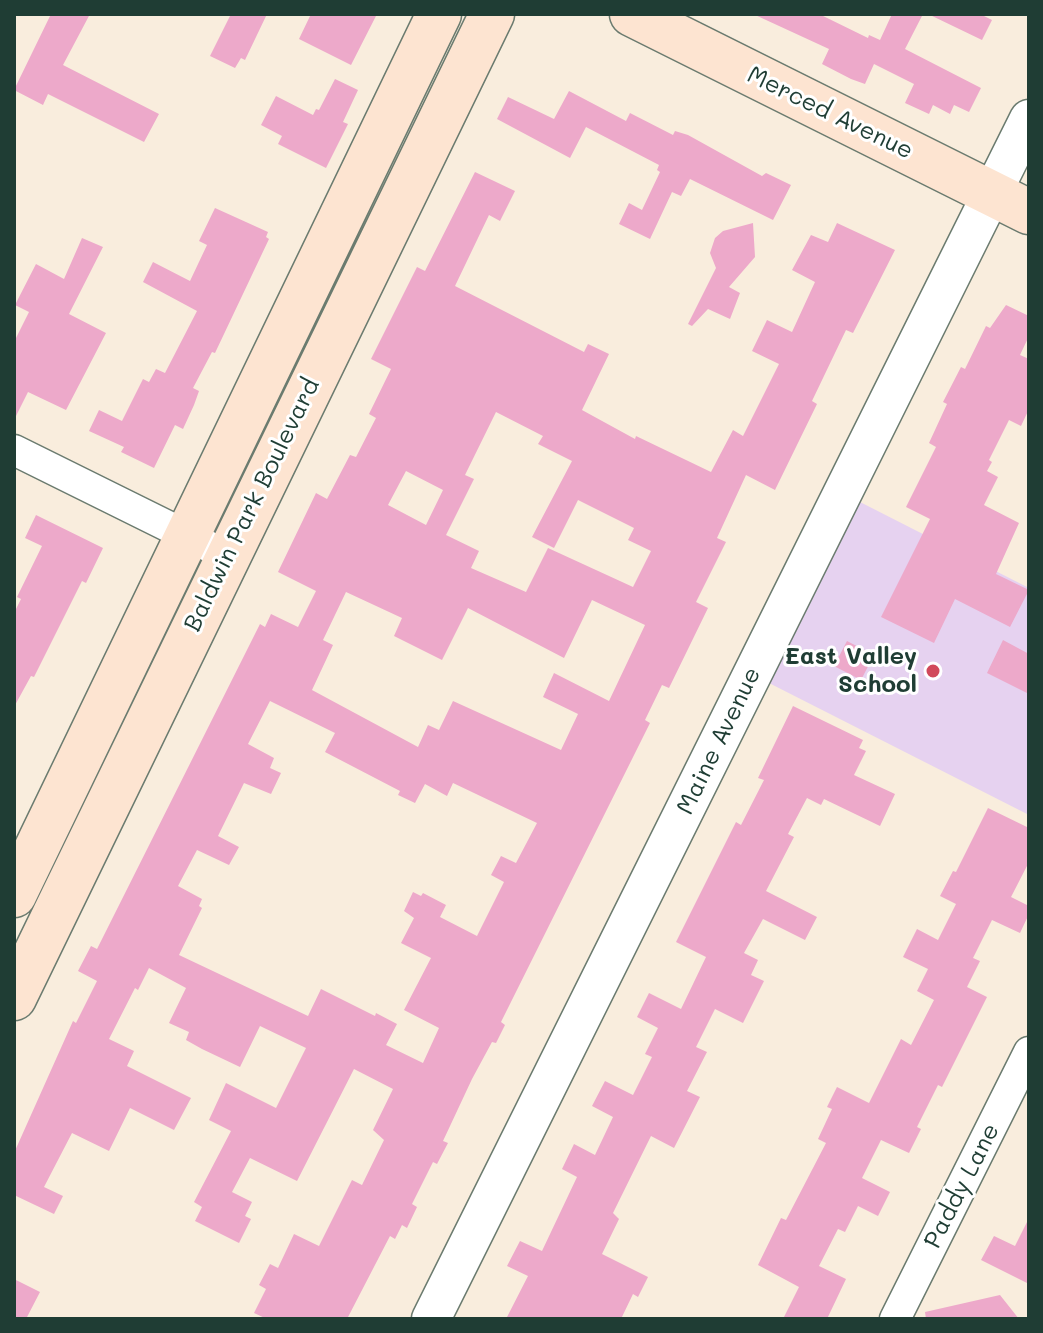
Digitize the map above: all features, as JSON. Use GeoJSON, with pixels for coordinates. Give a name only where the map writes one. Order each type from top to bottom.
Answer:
{"type":"FeatureCollection","features":[{"type":"Feature","properties":{"kind":"main road","name":"Baldwin Park Boulevard"},"geometry":{"type":"LineString","coordinates":[[14,895],[439,14]]}},
{"type":"Feature","properties":{"kind":"main road","name":"Baldwin Park Boulevard"},"geometry":{"type":"LineString","coordinates":[[14,998],[226,555],[492,14]]}},
{"type":"Feature","properties":{"kind":"main road","name":"Merced Avenue"},"geometry":{"type":"LineString","coordinates":[[632,14],[1011,202]]}},
{"type":"Feature","properties":{"kind":"street","name":"Maine Avenue"},"geometry":{"type":"LineString","coordinates":[[431,1319],[1011,202],[1029,119]]}},
{"type":"Feature","properties":{"kind":"street"},"geometry":{"type":"LineString","coordinates":[[14,450],[226,555]]}},
{"type":"Feature","properties":{"kind":"street","name":"Paddy Lane"},"geometry":{"type":"LineString","coordinates":[[895,1319],[1029,1052]]}},
{"type":"Feature","properties":{"kind":"shaded area"},"geometry":{"type":"Polygon","coordinates":[[[860,502],[1029,588],[1029,815],[767,682],[860,502]]]}},
{"type":"Feature","properties":{"kind":"building"},"geometry":{"type":"Polygon","coordinates":[[[51,14],[90,14],[63,65],[159,114],[144,142],[48,94],[43,105],[14,90],[51,14]]]}},
{"type":"Feature","properties":{"kind":"building"},"geometry":{"type":"Polygon","coordinates":[[[231,14],[267,14],[245,60],[241,58],[235,68],[210,56],[231,14]]]}},
{"type":"Feature","properties":{"kind":"building"},"geometry":{"type":"Polygon","coordinates":[[[311,14],[377,14],[351,65],[299,39],[311,14]]]}},
{"type":"Feature","properties":{"kind":"building"},"geometry":{"type":"Polygon","coordinates":[[[753,14],[819,14],[868,38],[869,35],[880,40],[892,14],[923,14],[905,49],[981,88],[969,112],[954,105],[950,114],[933,105],[929,114],[905,103],[914,84],[874,64],[865,84],[851,79],[822,64],[829,49],[753,14]]]}},
{"type":"Feature","properties":{"kind":"building"},"geometry":{"type":"Polygon","coordinates":[[[928,14],[980,14],[992,20],[982,40],[928,14]]]}},
{"type":"Feature","properties":{"kind":"building"},"geometry":{"type":"Polygon","coordinates":[[[335,79],[358,90],[343,122],[348,124],[326,168],[278,144],[282,136],[261,125],[276,96],[313,115],[316,109],[319,110],[335,79]]]}},
{"type":"Feature","properties":{"kind":"building"},"geometry":{"type":"Polygon","coordinates":[[[569,91],[626,121],[630,113],[673,135],[675,131],[688,135],[762,176],[766,173],[791,185],[773,220],[690,179],[681,196],[672,192],[650,239],[619,224],[629,203],[642,210],[660,172],[657,170],[659,165],[586,127],[570,158],[497,119],[508,97],[554,119],[569,91]]]}},
{"type":"Feature","properties":{"kind":"building"},"geometry":{"type":"Polygon","coordinates":[[[475,172],[515,191],[500,221],[489,215],[455,286],[584,352],[588,344],[609,354],[582,410],[635,439],[636,436],[711,472],[733,430],[743,436],[779,364],[752,351],[767,320],[792,332],[815,282],[792,270],[811,235],[828,242],[837,223],[895,250],[853,333],[846,330],[812,401],[817,404],[775,490],[746,475],[717,538],[726,542],[696,602],[708,608],[669,688],[662,685],[645,720],[650,723],[501,1022],[505,1025],[496,1043],[492,1042],[472,1079],[443,1141],[448,1143],[437,1164],[433,1162],[412,1204],[417,1207],[407,1228],[402,1225],[395,1239],[390,1236],[347,1319],[267,1319],[254,1313],[266,1289],[259,1285],[270,1264],[278,1268],[294,1234],[319,1246],[352,1180],[362,1185],[384,1140],[373,1130],[393,1089],[354,1069],[297,1181],[250,1158],[232,1192],[252,1202],[245,1216],[251,1219],[239,1243],[195,1221],[202,1207],[194,1202],[231,1131],[209,1120],[226,1083],[276,1108],[306,1048],[260,1026],[240,1067],[202,1049],[186,1040],[189,1032],[169,1023],[186,988],[149,968],[109,1039],[134,1051],[127,1066],[191,1098],[174,1130],[130,1108],[109,1151],[72,1133],[44,1187],[63,1196],[54,1214],[14,1195],[14,1153],[73,1021],[76,1023],[97,981],[78,971],[91,946],[97,949],[260,624],[265,627],[271,614],[298,627],[316,591],[278,572],[316,493],[327,499],[350,455],[356,457],[376,418],[369,414],[391,369],[371,359],[417,267],[425,271],[475,172]],[[496,412],[465,475],[474,479],[446,535],[479,551],[471,568],[526,592],[548,548],[633,587],[651,551],[628,540],[634,528],[578,500],[554,548],[532,537],[572,461],[538,444],[543,436],[496,412]],[[406,471],[388,505],[426,525],[443,490],[406,471]],[[346,592],[323,640],[333,645],[312,690],[418,747],[428,725],[439,730],[453,701],[561,750],[578,714],[543,697],[554,673],[609,701],[645,625],[592,600],[564,658],[468,608],[442,660],[394,636],[402,618],[346,592]],[[270,701],[248,744],[274,758],[270,768],[281,773],[271,794],[244,783],[218,836],[239,847],[229,865],[197,850],[178,886],[202,899],[199,906],[202,908],[179,955],[308,1016],[321,989],[375,1016],[376,1013],[397,1024],[386,1045],[423,1063],[439,1028],[404,1010],[431,958],[401,943],[414,918],[404,911],[413,892],[421,896],[423,893],[446,905],[440,917],[477,936],[504,882],[491,875],[501,856],[516,863],[537,823],[453,783],[447,796],[425,784],[415,803],[398,795],[400,791],[325,752],[335,733],[270,701]]]}},
{"type":"Feature","properties":{"kind":"building"},"geometry":{"type":"Polygon","coordinates":[[[215,208],[268,232],[266,237],[269,239],[215,353],[212,352],[193,388],[199,391],[183,429],[175,425],[154,468],[121,452],[124,447],[89,431],[99,410],[122,421],[143,379],[149,382],[156,369],[165,373],[197,311],[143,282],[153,262],[190,281],[207,245],[199,241],[215,208]]]}},
{"type":"Feature","properties":{"kind":"building"},"geometry":{"type":"Polygon","coordinates":[[[753,223],[755,257],[729,287],[740,293],[730,319],[708,309],[692,326],[688,324],[716,268],[710,253],[715,238],[723,231],[753,223]]]}},
{"type":"Feature","properties":{"kind":"building"},"geometry":{"type":"Polygon","coordinates":[[[82,238],[103,247],[69,314],[106,333],[66,410],[28,392],[14,420],[14,342],[29,312],[15,305],[36,264],[64,279],[82,238]]]}},
{"type":"Feature","properties":{"kind":"building"},"geometry":{"type":"Polygon","coordinates":[[[1006,305],[1029,316],[1029,336],[1020,355],[1029,359],[1029,409],[1021,426],[1009,420],[989,460],[992,462],[987,471],[998,477],[984,505],[1019,523],[996,574],[1029,590],[1010,627],[955,599],[934,643],[881,617],[930,519],[906,507],[936,447],[929,443],[947,404],[943,402],[961,367],[965,369],[986,326],[990,328],[1006,305]]]}},
{"type":"Feature","properties":{"kind":"building"},"geometry":{"type":"Polygon","coordinates":[[[36,515],[103,548],[86,583],[82,581],[34,677],[31,676],[14,707],[14,613],[21,599],[17,597],[42,546],[25,538],[36,515]]]}},
{"type":"Feature","properties":{"kind":"building"},"geometry":{"type":"Polygon","coordinates":[[[1003,640],[1029,654],[1029,694],[987,673],[1003,640]]]}},
{"type":"Feature","properties":{"kind":"building"},"geometry":{"type":"Polygon","coordinates":[[[847,641],[874,655],[861,680],[834,666],[847,641]]]}},
{"type":"Feature","properties":{"kind":"building"},"geometry":{"type":"Polygon","coordinates":[[[793,706],[863,740],[859,748],[866,751],[854,775],[895,794],[880,826],[824,799],[821,805],[807,798],[788,834],[794,837],[766,891],[817,917],[805,940],[763,919],[744,953],[758,960],[751,975],[764,981],[743,1023],[715,1009],[696,1047],[707,1052],[687,1091],[700,1097],[674,1148],[651,1136],[613,1213],[619,1219],[602,1254],[648,1277],[638,1297],[633,1294],[621,1319],[506,1319],[528,1276],[507,1266],[520,1241],[542,1251],[577,1177],[562,1169],[574,1144],[595,1155],[613,1117],[592,1106],[605,1081],[633,1095],[652,1057],[645,1054],[658,1028],[637,1017],[649,993],[681,1009],[706,957],[676,942],[736,822],[741,825],[764,780],[758,778],[793,706]]]}},
{"type":"Feature","properties":{"kind":"building"},"geometry":{"type":"Polygon","coordinates":[[[988,808],[1029,828],[1029,862],[1011,897],[1029,906],[1029,914],[1020,933],[992,920],[973,958],[980,961],[967,987],[987,997],[942,1087],[938,1085],[917,1127],[921,1129],[909,1153],[881,1140],[862,1178],[890,1192],[878,1216],[858,1206],[845,1232],[838,1229],[819,1266],[846,1279],[827,1319],[783,1319],[799,1287],[758,1265],[781,1218],[786,1220],[826,1143],[818,1139],[832,1109],[827,1107],[837,1087],[869,1103],[901,1039],[911,1045],[934,1000],[917,991],[928,969],[903,957],[917,929],[938,940],[956,904],[940,896],[953,871],[956,872],[988,808]]]}},
{"type":"Feature","properties":{"kind":"building"},"geometry":{"type":"Polygon","coordinates":[[[1029,1218],[1029,1284],[981,1260],[994,1236],[1015,1246],[1029,1218]]]}},
{"type":"Feature","properties":{"kind":"building"},"geometry":{"type":"Polygon","coordinates":[[[14,1279],[40,1292],[26,1319],[14,1319],[14,1279]]]}},
{"type":"Feature","properties":{"kind":"building"},"geometry":{"type":"Polygon","coordinates":[[[1000,1295],[1019,1319],[926,1319],[925,1312],[1000,1295]]]}},
{"type":"Feature","properties":{"kind":"place","name":"East Valley School"},"geometry":{"type":"Point","coordinates":[933,671]}}]}
